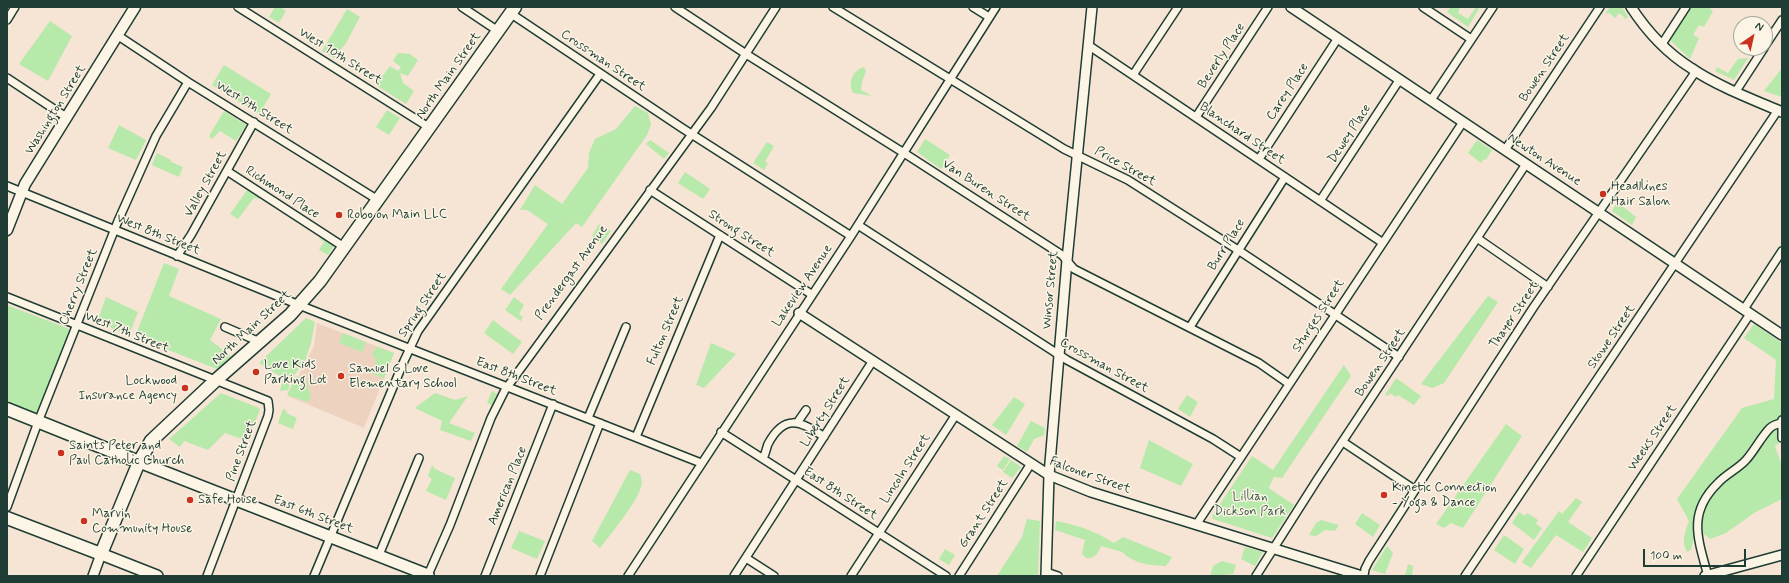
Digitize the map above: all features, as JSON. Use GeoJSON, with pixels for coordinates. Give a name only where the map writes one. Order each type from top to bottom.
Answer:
{"type":"FeatureCollection","features":[{"type":"Feature","properties":{"kind":"highway","name":"North Main Street"},"geometry":{"type":"LineString","coordinates":[[101,554],[139,462],[151,441],[216,380],[260,342],[300,304],[320,281],[430,128],[493,27],[513,10]]}},
{"type":"Feature","properties":{"kind":"highway"},"geometry":{"type":"LineString","coordinates":[[7,409],[139,462]]}},
{"type":"Feature","properties":{"kind":"highway"},"geometry":{"type":"LineString","coordinates":[[124,456],[134,453],[157,430],[160,432]]}},
{"type":"Feature","properties":{"kind":"highway"},"geometry":{"type":"LineString","coordinates":[[7,518],[101,554]]}},
{"type":"Feature","properties":{"kind":"main road","name":"Washington Street"},"geometry":{"type":"LineString","coordinates":[[7,230],[25,184],[135,7]]}},
{"type":"Feature","properties":{"kind":"main road","name":"East 6th Street"},"geometry":{"type":"LineString","coordinates":[[139,462],[379,555],[429,576]]}},
{"type":"Feature","properties":{"kind":"main road"},"geometry":{"type":"LineString","coordinates":[[101,554],[157,576]]}},
{"type":"Feature","properties":{"kind":"street"},"geometry":{"type":"LineString","coordinates":[[7,20],[15,7]]}},
{"type":"Feature","properties":{"kind":"street","name":"West 10th Street"},"geometry":{"type":"LineString","coordinates":[[238,7],[430,128]]}},
{"type":"Feature","properties":{"kind":"street"},"geometry":{"type":"LineString","coordinates":[[462,7],[493,27]]}},
{"type":"Feature","properties":{"kind":"street","name":"Van Buren Street"},"geometry":{"type":"LineString","coordinates":[[675,7],[746,54],[904,153],[1062,255],[1074,269],[1259,363],[1289,384]]}},
{"type":"Feature","properties":{"kind":"street","name":"Prendergast Avenue"},"geometry":{"type":"LineString","coordinates":[[429,576],[491,418],[507,386],[692,134],[776,7]]}},
{"type":"Feature","properties":{"kind":"street","name":"Price Street"},"geometry":{"type":"LineString","coordinates":[[833,7],[949,79],[1077,155],[1128,180],[1238,250],[1399,357]]}},
{"type":"Feature","properties":{"kind":"street"},"geometry":{"type":"LineString","coordinates":[[973,7],[989,17]]}},
{"type":"Feature","properties":{"kind":"street","name":"Lakeview Avenue"},"geometry":{"type":"LineString","coordinates":[[628,576],[811,294],[851,236],[996,7]]}},
{"type":"Feature","properties":{"kind":"street","name":"Winsor Street"},"geometry":{"type":"LineString","coordinates":[[1046,574],[1049,475],[1067,260],[1092,7]]}},
{"type":"Feature","properties":{"kind":"street"},"geometry":{"type":"LineString","coordinates":[[1133,75],[1178,7]]}},
{"type":"Feature","properties":{"kind":"street","name":"Beverly Place"},"geometry":{"type":"LineString","coordinates":[[1196,117],[1268,7]]}},
{"type":"Feature","properties":{"kind":"street","name":"Newton Avenue"},"geometry":{"type":"LineString","coordinates":[[1291,7],[1782,335]]}},
{"type":"Feature","properties":{"kind":"street"},"geometry":{"type":"LineString","coordinates":[[1423,7],[1471,39]]}},
{"type":"Feature","properties":{"kind":"street"},"geometry":{"type":"LineString","coordinates":[[1431,100],[1493,7]]}},
{"type":"Feature","properties":{"kind":"street","name":"Bowen Street"},"geometry":{"type":"LineString","coordinates":[[1505,150],[1600,7]]}},
{"type":"Feature","properties":{"kind":"street"},"geometry":{"type":"LineString","coordinates":[[1631,7],[1647,30],[1696,71],[1780,111]]}},
{"type":"Feature","properties":{"kind":"street"},"geometry":{"type":"LineString","coordinates":[[1662,44],[1686,7]]}},
{"type":"Feature","properties":{"kind":"street","name":"Crossman Street"},"geometry":{"type":"LineString","coordinates":[[513,10],[600,74],[851,236]]}},
{"type":"Feature","properties":{"kind":"street"},"geometry":{"type":"LineString","coordinates":[[1773,34],[1782,20]]}},
{"type":"Feature","properties":{"kind":"street","name":"West 9th Street"},"geometry":{"type":"LineString","coordinates":[[117,35],[188,82],[378,200]]}},
{"type":"Feature","properties":{"kind":"street","name":"Carey Place"},"geometry":{"type":"LineString","coordinates":[[1260,159],[1338,38]]}},
{"type":"Feature","properties":{"kind":"street","name":"Blanchard Street"},"geometry":{"type":"LineString","coordinates":[[1088,46],[1260,159],[1383,243]]}},
{"type":"Feature","properties":{"kind":"street"},"geometry":{"type":"LineString","coordinates":[[1736,91],[1758,56]]}},
{"type":"Feature","properties":{"kind":"street","name":"Thayer Street"},"geometry":{"type":"LineString","coordinates":[[1363,576],[1369,561],[1548,286],[1696,71]]}},
{"type":"Feature","properties":{"kind":"street","name":"Spring Street"},"geometry":{"type":"LineString","coordinates":[[314,576],[418,331],[600,74]]}},
{"type":"Feature","properties":{"kind":"street"},"geometry":{"type":"LineString","coordinates":[[7,78],[66,117]]}},
{"type":"Feature","properties":{"kind":"street","name":"Dewey Place"},"geometry":{"type":"LineString","coordinates":[[1320,201],[1400,79]]}},
{"type":"Feature","properties":{"kind":"street","name":"Cherry Street"},"geometry":{"type":"LineString","coordinates":[[7,507],[38,422],[114,231],[156,136],[188,82]]}},
{"type":"Feature","properties":{"kind":"street","name":"Stowe Street"},"geometry":{"type":"LineString","coordinates":[[1465,576],[1780,111]]}},
{"type":"Feature","properties":{"kind":"street","name":"Valley Street"},"geometry":{"type":"LineString","coordinates":[[177,256],[191,235],[254,122]]}},
{"type":"Feature","properties":{"kind":"street","name":"Sturges Street"},"geometry":{"type":"LineString","coordinates":[[1196,525],[1334,314],[1463,122]]}},
{"type":"Feature","properties":{"kind":"street","name":"Bowen Street"},"geometry":{"type":"LineString","coordinates":[[1256,576],[1526,164]]}},
{"type":"Feature","properties":{"kind":"street","name":"Richmond Place"},"geometry":{"type":"LineString","coordinates":[[227,171],[344,247]]}},
{"type":"Feature","properties":{"kind":"street","name":"Burr Place"},"geometry":{"type":"LineString","coordinates":[[1190,327],[1285,177]]}},
{"type":"Feature","properties":{"kind":"street","name":"West 8th Street"},"geometry":{"type":"LineString","coordinates":[[7,186],[114,231],[300,304]]}},
{"type":"Feature","properties":{"kind":"street","name":"Strong Street"},"geometry":{"type":"LineString","coordinates":[[650,190],[811,294]]}},
{"type":"Feature","properties":{"kind":"street","name":"Crossman Street"},"geometry":{"type":"LineString","coordinates":[[858,225],[1059,355],[1213,439],[1240,457]]}},
{"type":"Feature","properties":{"kind":"street","name":"Fulton Street"},"geometry":{"type":"LineString","coordinates":[[636,437],[721,235]]}},
{"type":"Feature","properties":{"kind":"street"},"geometry":{"type":"LineString","coordinates":[[1477,238],[1548,286]]}},
{"type":"Feature","properties":{"kind":"street","name":"Weeks Street"},"geometry":{"type":"LineString","coordinates":[[1576,576],[1747,312],[1782,252]]}},
{"type":"Feature","properties":{"kind":"street","name":"West 7th Street"},"geometry":{"type":"LineString","coordinates":[[7,297],[268,401]]}},
{"type":"Feature","properties":{"kind":"street","name":"East 8th Street"},"geometry":{"type":"LineString","coordinates":[[300,304],[701,463]]}},
{"type":"Feature","properties":{"kind":"street","name":"Falconer Street"},"geometry":{"type":"LineString","coordinates":[[799,313],[1030,465],[1049,475],[1091,492],[1363,576]]}},
{"type":"Feature","properties":{"kind":"street"},"geometry":{"type":"LineString","coordinates":[[225,327],[260,342]]}},
{"type":"Feature","properties":{"kind":"street"},"geometry":{"type":"LineString","coordinates":[[588,418],[626,327]]}},
{"type":"Feature","properties":{"kind":"street","name":"Liberty Street"},"geometry":{"type":"LineString","coordinates":[[734,576],[872,362]]}},
{"type":"Feature","properties":{"kind":"street","name":"Pine Street"},"geometry":{"type":"LineString","coordinates":[[207,576],[238,500],[268,416],[268,401]]}},
{"type":"Feature","properties":{"kind":"street","name":"American Place"},"geometry":{"type":"LineString","coordinates":[[485,576],[553,404]]}},
{"type":"Feature","properties":{"kind":"street"},"geometry":{"type":"LineString","coordinates":[[797,423],[806,410]]}},
{"type":"Feature","properties":{"kind":"street","name":"Lincoln Street"},"geometry":{"type":"LineString","coordinates":[[851,576],[955,416]]}},
{"type":"Feature","properties":{"kind":"street"},"geometry":{"type":"LineString","coordinates":[[1782,438],[1781,421],[1770,428],[1748,458],[1740,466],[1719,482],[1708,493],[1701,504],[1697,517],[1698,532],[1707,576],[1782,555]]}},
{"type":"Feature","properties":{"kind":"street"},"geometry":{"type":"LineString","coordinates":[[763,458],[768,444],[780,427],[788,422],[797,423],[811,428],[824,437]]}},
{"type":"Feature","properties":{"kind":"street"},"geometry":{"type":"LineString","coordinates":[[540,576],[600,423]]}},
{"type":"Feature","properties":{"kind":"street","name":"East 8th Street"},"geometry":{"type":"LineString","coordinates":[[721,432],[946,576]]}},
{"type":"Feature","properties":{"kind":"street"},"geometry":{"type":"LineString","coordinates":[[1343,442],[1415,490]]}},
{"type":"Feature","properties":{"kind":"street"},"geometry":{"type":"LineString","coordinates":[[379,555],[419,458]]}},
{"type":"Feature","properties":{"kind":"street","name":"Grant Street"},"geometry":{"type":"LineString","coordinates":[[959,576],[1030,465]]}},
{"type":"Feature","properties":{"kind":"street","name":"North Main Street"},"geometry":{"type":"LineString","coordinates":[[93,576],[101,554]]}},
{"type":"Feature","properties":{"kind":"street"},"geometry":{"type":"LineString","coordinates":[[746,558],[774,576]]}},
{"type":"Feature","properties":{"kind":"street"},"geometry":{"type":"LineString","coordinates":[[1046,574],[1058,576]]}},
{"type":"Feature","properties":{"kind":"shaded area","name":"Samuel G Love Elementary School"},"geometry":{"type":"Polygon","coordinates":[[[317,323],[394,353],[364,428],[288,396],[314,346],[317,323]]]}},
{"type":"Feature","properties":{"kind":"green space"},"geometry":{"type":"Polygon","coordinates":[[[275,7],[280,7],[286,11],[279,23],[269,17],[275,7]]]}},
{"type":"Feature","properties":{"kind":"green space"},"geometry":{"type":"Polygon","coordinates":[[[1451,7],[1460,7],[1458,13],[1468,19],[1476,7],[1479,9],[1468,27],[1447,12],[1451,7]]]}},
{"type":"Feature","properties":{"kind":"green space"},"geometry":{"type":"Polygon","coordinates":[[[1610,7],[1622,7],[1628,17],[1626,19],[1619,13],[1615,18],[1609,13],[1605,14],[1610,7]]]}},
{"type":"Feature","properties":{"kind":"green space"},"geometry":{"type":"Polygon","coordinates":[[[1692,7],[1708,7],[1713,11],[1704,27],[1699,25],[1693,35],[1699,38],[1690,59],[1670,40],[1692,7]]]}},
{"type":"Feature","properties":{"kind":"green space"},"geometry":{"type":"Polygon","coordinates":[[[347,9],[360,17],[346,43],[334,58],[322,51],[347,9]]]}},
{"type":"Feature","properties":{"kind":"green space"},"geometry":{"type":"Polygon","coordinates":[[[50,21],[72,36],[48,81],[19,64],[50,21]]]}},
{"type":"Feature","properties":{"kind":"green space"},"geometry":{"type":"Polygon","coordinates":[[[398,53],[410,54],[418,60],[408,76],[400,73],[403,83],[414,91],[406,104],[376,85],[390,66],[398,71],[401,67],[393,61],[398,53]]]}},
{"type":"Feature","properties":{"kind":"green space"},"geometry":{"type":"Polygon","coordinates":[[[1748,58],[1734,80],[1715,71],[1717,67],[1728,73],[1738,59],[1748,58]]]}},
{"type":"Feature","properties":{"kind":"green space"},"geometry":{"type":"Polygon","coordinates":[[[224,65],[271,94],[259,114],[212,85],[224,65]]]}},
{"type":"Feature","properties":{"kind":"green space"},"geometry":{"type":"Polygon","coordinates":[[[864,67],[866,71],[861,90],[872,96],[853,93],[851,85],[852,77],[857,71],[864,67]]]}},
{"type":"Feature","properties":{"kind":"green space"},"geometry":{"type":"Polygon","coordinates":[[[1782,68],[1782,97],[1764,91],[1782,68]]]}},
{"type":"Feature","properties":{"kind":"green space"},"geometry":{"type":"Polygon","coordinates":[[[635,106],[648,113],[651,125],[647,135],[582,227],[576,223],[510,295],[501,289],[548,224],[527,210],[520,210],[535,185],[562,204],[588,168],[589,153],[595,139],[616,129],[635,106]]]}},
{"type":"Feature","properties":{"kind":"green space"},"geometry":{"type":"Polygon","coordinates":[[[387,110],[400,118],[389,135],[376,127],[387,110]]]}},
{"type":"Feature","properties":{"kind":"green space"},"geometry":{"type":"Polygon","coordinates":[[[224,111],[246,125],[236,141],[220,131],[212,139],[209,136],[224,111]]]}},
{"type":"Feature","properties":{"kind":"green space"},"geometry":{"type":"Polygon","coordinates":[[[119,125],[146,140],[136,160],[108,148],[119,125]]]}},
{"type":"Feature","properties":{"kind":"green space"},"geometry":{"type":"Polygon","coordinates":[[[925,139],[950,155],[941,169],[917,152],[925,139]]]}},
{"type":"Feature","properties":{"kind":"green space"},"geometry":{"type":"Polygon","coordinates":[[[650,140],[669,153],[664,159],[646,144],[650,140]]]}},
{"type":"Feature","properties":{"kind":"green space"},"geometry":{"type":"Polygon","coordinates":[[[1477,140],[1492,150],[1486,160],[1484,159],[1481,163],[1468,153],[1477,140]]]}},
{"type":"Feature","properties":{"kind":"green space"},"geometry":{"type":"Polygon","coordinates":[[[767,142],[774,146],[765,162],[768,163],[764,170],[753,163],[767,142]]]}},
{"type":"Feature","properties":{"kind":"green space"},"geometry":{"type":"Polygon","coordinates":[[[157,153],[171,160],[171,162],[183,167],[179,177],[152,165],[157,153]]]}},
{"type":"Feature","properties":{"kind":"green space"},"geometry":{"type":"Polygon","coordinates":[[[685,172],[710,189],[703,199],[678,183],[685,172]]]}},
{"type":"Feature","properties":{"kind":"green space"},"geometry":{"type":"Polygon","coordinates":[[[248,189],[262,199],[254,198],[238,219],[230,214],[248,189]]]}},
{"type":"Feature","properties":{"kind":"green space"},"geometry":{"type":"Polygon","coordinates":[[[1617,202],[1636,217],[1632,225],[1612,211],[1617,202]]]}},
{"type":"Feature","properties":{"kind":"green space"},"geometry":{"type":"Polygon","coordinates":[[[599,224],[611,231],[602,244],[592,236],[599,224]]]}},
{"type":"Feature","properties":{"kind":"green space"},"geometry":{"type":"Polygon","coordinates":[[[319,238],[334,246],[328,255],[319,250],[324,242],[319,238]]]}},
{"type":"Feature","properties":{"kind":"green space"},"geometry":{"type":"Polygon","coordinates":[[[164,263],[179,269],[169,296],[221,319],[210,340],[231,356],[217,369],[135,337],[164,263]]]}},
{"type":"Feature","properties":{"kind":"green space"},"geometry":{"type":"Polygon","coordinates":[[[1488,296],[1498,302],[1444,383],[1432,388],[1421,384],[1488,296]]]}},
{"type":"Feature","properties":{"kind":"green space"},"geometry":{"type":"Polygon","coordinates":[[[106,297],[138,312],[129,335],[111,328],[110,325],[98,320],[106,297]]]}},
{"type":"Feature","properties":{"kind":"green space"},"geometry":{"type":"Polygon","coordinates":[[[514,297],[524,305],[519,314],[523,317],[521,320],[522,322],[505,310],[514,297]]]}},
{"type":"Feature","properties":{"kind":"green space"},"geometry":{"type":"Polygon","coordinates":[[[7,305],[72,330],[38,415],[7,403],[7,305]]]}},
{"type":"Feature","properties":{"kind":"green space"},"geometry":{"type":"Polygon","coordinates":[[[306,318],[315,322],[311,343],[305,361],[292,378],[288,390],[280,391],[283,378],[259,363],[306,318]]]}},
{"type":"Feature","properties":{"kind":"green space"},"geometry":{"type":"Polygon","coordinates":[[[493,320],[522,342],[513,354],[484,333],[493,320]]]}},
{"type":"Feature","properties":{"kind":"green space"},"geometry":{"type":"Polygon","coordinates":[[[1754,324],[1782,343],[1782,441],[1775,446],[1782,466],[1782,499],[1754,513],[1726,533],[1710,539],[1696,527],[1691,550],[1687,552],[1684,540],[1689,521],[1677,499],[1742,408],[1774,399],[1776,360],[1744,338],[1754,324]]]}},
{"type":"Feature","properties":{"kind":"green space"},"geometry":{"type":"Polygon","coordinates":[[[343,333],[366,342],[362,352],[339,343],[343,333]]]}},
{"type":"Feature","properties":{"kind":"green space"},"geometry":{"type":"Polygon","coordinates":[[[711,343],[736,354],[704,388],[696,385],[711,343]]]}},
{"type":"Feature","properties":{"kind":"green space"},"geometry":{"type":"Polygon","coordinates":[[[377,347],[394,353],[384,378],[371,373],[377,359],[372,356],[375,348],[377,347]]]}},
{"type":"Feature","properties":{"kind":"green space","name":"Lillian Dickson Park"},"geometry":{"type":"Polygon","coordinates":[[[1344,365],[1351,376],[1282,478],[1274,477],[1269,487],[1294,505],[1272,538],[1213,519],[1212,516],[1252,456],[1273,470],[1344,365]]]}},
{"type":"Feature","properties":{"kind":"green space"},"geometry":{"type":"Polygon","coordinates":[[[296,376],[306,380],[311,397],[308,402],[287,395],[296,376]]]}},
{"type":"Feature","properties":{"kind":"green space"},"geometry":{"type":"Polygon","coordinates":[[[1396,378],[1421,396],[1414,405],[1398,395],[1396,397],[1390,393],[1388,396],[1385,395],[1396,378]]]}},
{"type":"Feature","properties":{"kind":"green space"},"geometry":{"type":"Polygon","coordinates":[[[492,391],[497,394],[492,405],[487,403],[492,391]]]}},
{"type":"Feature","properties":{"kind":"green space"},"geometry":{"type":"Polygon","coordinates":[[[221,393],[259,408],[260,410],[247,441],[225,433],[208,450],[184,441],[180,447],[169,439],[221,393]]]}},
{"type":"Feature","properties":{"kind":"green space"},"geometry":{"type":"Polygon","coordinates":[[[435,393],[455,400],[468,396],[449,423],[475,433],[471,441],[440,430],[442,421],[415,408],[435,393]]]}},
{"type":"Feature","properties":{"kind":"green space"},"geometry":{"type":"Polygon","coordinates":[[[1187,395],[1198,402],[1190,417],[1178,409],[1187,395]]]}},
{"type":"Feature","properties":{"kind":"green space"},"geometry":{"type":"Polygon","coordinates":[[[1014,397],[1025,404],[1006,435],[992,425],[1014,397]]]}},
{"type":"Feature","properties":{"kind":"green space"},"geometry":{"type":"Polygon","coordinates":[[[283,409],[287,411],[286,413],[297,418],[293,429],[278,423],[283,409]]]}},
{"type":"Feature","properties":{"kind":"green space"},"geometry":{"type":"Polygon","coordinates":[[[1031,421],[1045,428],[1044,435],[1034,439],[1027,452],[1017,446],[1031,421]]]}},
{"type":"Feature","properties":{"kind":"green space"},"geometry":{"type":"Polygon","coordinates":[[[1506,424],[1522,436],[1463,528],[1451,523],[1444,528],[1436,524],[1506,424]]]}},
{"type":"Feature","properties":{"kind":"green space"},"geometry":{"type":"Polygon","coordinates":[[[1149,440],[1193,464],[1181,486],[1140,468],[1149,440]]]}},
{"type":"Feature","properties":{"kind":"green space"},"geometry":{"type":"Polygon","coordinates":[[[1004,456],[1010,459],[1003,470],[997,466],[1004,456]]]}},
{"type":"Feature","properties":{"kind":"green space"},"geometry":{"type":"Polygon","coordinates":[[[1011,460],[1021,467],[1012,478],[1003,472],[1011,460]]]}},
{"type":"Feature","properties":{"kind":"green space"},"geometry":{"type":"Polygon","coordinates":[[[432,465],[435,469],[455,478],[446,500],[426,491],[432,479],[428,476],[432,465]]]}},
{"type":"Feature","properties":{"kind":"green space"},"geometry":{"type":"Polygon","coordinates":[[[630,470],[640,474],[642,482],[639,493],[617,527],[600,548],[592,541],[630,470]]]}},
{"type":"Feature","properties":{"kind":"green space"},"geometry":{"type":"Polygon","coordinates":[[[1576,498],[1582,502],[1568,522],[1592,538],[1583,552],[1556,535],[1531,568],[1522,562],[1559,511],[1562,514],[1576,498]]]}},
{"type":"Feature","properties":{"kind":"green space"},"geometry":{"type":"Polygon","coordinates":[[[1519,512],[1525,516],[1527,513],[1538,520],[1536,524],[1542,528],[1534,540],[1512,523],[1519,512]]]}},
{"type":"Feature","properties":{"kind":"green space"},"geometry":{"type":"Polygon","coordinates":[[[1362,513],[1380,525],[1373,537],[1355,524],[1362,513]]]}},
{"type":"Feature","properties":{"kind":"green space"},"geometry":{"type":"Polygon","coordinates":[[[1027,519],[1040,521],[1038,576],[997,576],[1022,537],[1027,519]]]}},
{"type":"Feature","properties":{"kind":"green space"},"geometry":{"type":"Polygon","coordinates":[[[1321,520],[1339,525],[1335,531],[1325,530],[1316,536],[1309,535],[1316,523],[1321,520]]]}},
{"type":"Feature","properties":{"kind":"green space"},"geometry":{"type":"Polygon","coordinates":[[[1056,521],[1086,529],[1114,543],[1123,537],[1172,557],[1166,566],[1148,564],[1128,557],[1122,552],[1101,546],[1094,557],[1086,558],[1082,554],[1085,540],[1055,530],[1056,521]]]}},
{"type":"Feature","properties":{"kind":"green space"},"geometry":{"type":"Polygon","coordinates":[[[519,531],[545,541],[537,559],[511,548],[519,531]]]}},
{"type":"Feature","properties":{"kind":"green space"},"geometry":{"type":"Polygon","coordinates":[[[1504,535],[1524,549],[1515,564],[1494,550],[1504,535]]]}},
{"type":"Feature","properties":{"kind":"green space"},"geometry":{"type":"Polygon","coordinates":[[[1387,546],[1393,553],[1385,574],[1372,570],[1387,546]]]}},
{"type":"Feature","properties":{"kind":"green space"},"geometry":{"type":"Polygon","coordinates":[[[1245,547],[1263,552],[1255,566],[1241,559],[1245,547]]]}},
{"type":"Feature","properties":{"kind":"green space"},"geometry":{"type":"Polygon","coordinates":[[[945,549],[955,555],[949,565],[939,559],[945,549]]]}},
{"type":"Feature","properties":{"kind":"green space"},"geometry":{"type":"Polygon","coordinates":[[[1222,561],[1236,565],[1233,574],[1210,576],[1213,566],[1222,561]]]}},
{"type":"Feature","properties":{"kind":"green space"},"geometry":{"type":"Polygon","coordinates":[[[1408,564],[1413,566],[1412,576],[1405,576],[1408,564]]]}},
{"type":"Feature","properties":{"kind":"place","name":"Headllines Hair Salon"},"geometry":{"type":"Point","coordinates":[1603,194]}},
{"type":"Feature","properties":{"kind":"place","name":"Robo on Main LLC"},"geometry":{"type":"Point","coordinates":[339,215]}},
{"type":"Feature","properties":{"kind":"place","name":"Love Kids Parking Lot"},"geometry":{"type":"Point","coordinates":[256,372]}},
{"type":"Feature","properties":{"kind":"place","name":"Samuel G Love Elementary School"},"geometry":{"type":"Point","coordinates":[341,376]}},
{"type":"Feature","properties":{"kind":"place","name":"Lockwood Insurance Agency"},"geometry":{"type":"Point","coordinates":[185,388]}},
{"type":"Feature","properties":{"kind":"place","name":"Saints Peter and Paul Catholic Church"},"geometry":{"type":"Point","coordinates":[61,453]}},
{"type":"Feature","properties":{"kind":"place","name":"Kinetic Connection - Yoga & Dance"},"geometry":{"type":"Point","coordinates":[1384,495]}},
{"type":"Feature","properties":{"kind":"place","name":"Safe House"},"geometry":{"type":"Point","coordinates":[190,500]}},
{"type":"Feature","properties":{"kind":"place","name":"Marvin Community House"},"geometry":{"type":"Point","coordinates":[84,521]}}]}
